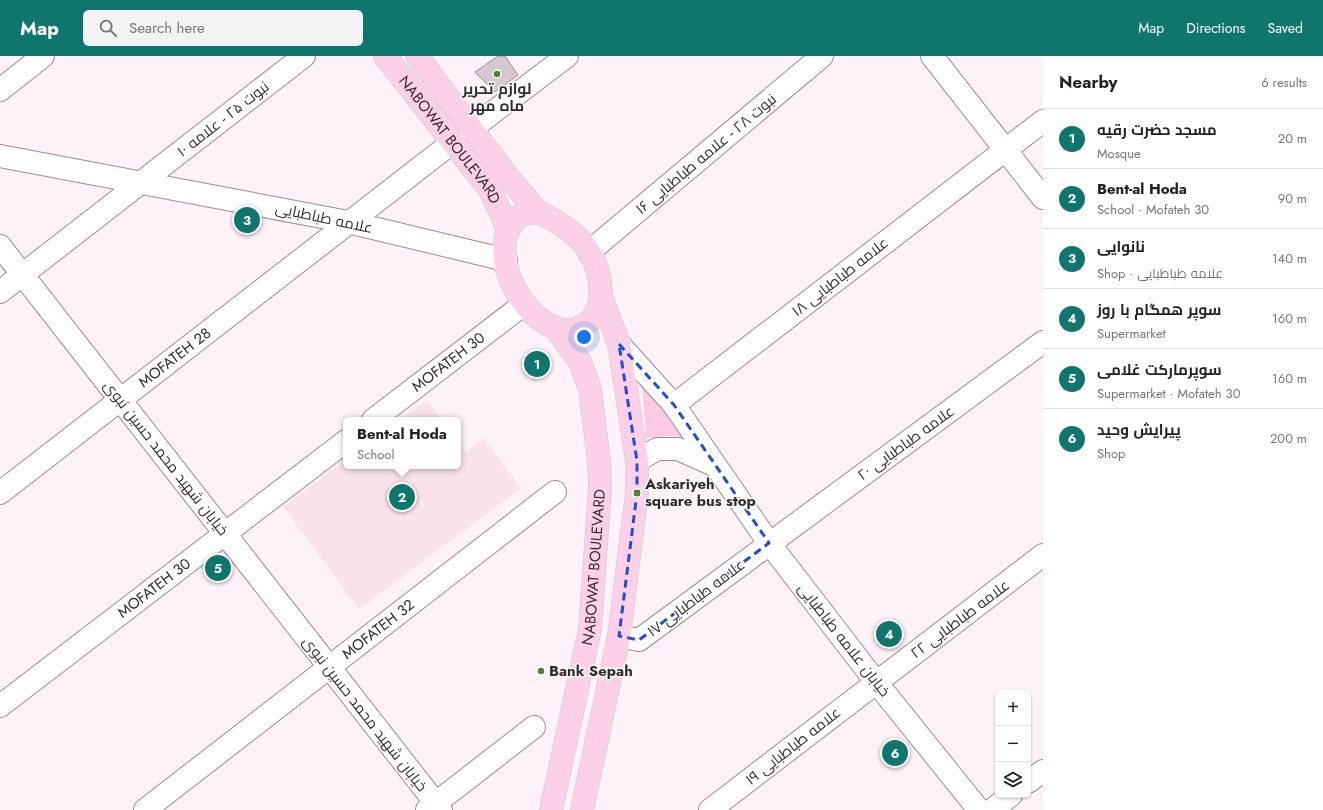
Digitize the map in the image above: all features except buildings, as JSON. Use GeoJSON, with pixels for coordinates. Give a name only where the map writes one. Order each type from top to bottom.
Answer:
{"type":"FeatureCollection","features":[{"type":"Feature","properties":{"kind":"main road","name":"NABOWAT BOULEVARD"},"geometry":{"type":"LineString","coordinates":[[385,56],[490,190],[508,229]]}},
{"type":"Feature","properties":{"kind":"main road","name":"NABOWAT BOULEVARD"},"geometry":{"type":"LineString","coordinates":[[417,56],[508,177],[538,212]]}},
{"type":"Feature","properties":{"kind":"main road"},"geometry":{"type":"LineString","coordinates":[[538,212],[556,220],[571,232],[589,252],[599,274],[600,294],[598,310],[588,323],[573,330],[557,330],[538,318],[524,304],[510,278],[504,244],[508,229],[519,216],[538,212]]}},
{"type":"Feature","properties":{"kind":"main road","name":"NABOWAT BOULEVARD"},"geometry":{"type":"LineString","coordinates":[[582,810],[619,636],[637,493],[637,461],[619,344],[600,294]]}},
{"type":"Feature","properties":{"kind":"main road","name":"NABOWAT BOULEVARD"},"geometry":{"type":"LineString","coordinates":[[551,810],[590,629],[600,488],[599,462],[590,389],[580,362],[557,330]]}},
{"type":"Feature","properties":{"kind":"street"},"geometry":{"type":"LineString","coordinates":[[0,90],[43,56]]}},
{"type":"Feature","properties":{"kind":"street","name":"نبوت ۲۵ - علامه ۱۰"},"geometry":{"type":"LineString","coordinates":[[0,292],[304,56]]}},
{"type":"Feature","properties":{"kind":"street"},"geometry":{"type":"LineString","coordinates":[[471,129],[567,56]]}},
{"type":"Feature","properties":{"kind":"street","name":"نبوت ۲۸ - علامه طباطبایی ۱۶"},"geometry":{"type":"LineString","coordinates":[[589,252],[822,56]]}},
{"type":"Feature","properties":{"kind":"street"},"geometry":{"type":"LineString","coordinates":[[932,56],[1043,198]]}},
{"type":"Feature","properties":{"kind":"street","name":"علامه طباطبایی ۱۸"},"geometry":{"type":"LineString","coordinates":[[674,405],[1043,120]]}},
{"type":"Feature","properties":{"kind":"street","name":"MOFATEH 28"},"geometry":{"type":"LineString","coordinates":[[0,493],[453,142]]}},
{"type":"Feature","properties":{"kind":"street","name":"علامه طباطبایی"},"geometry":{"type":"LineString","coordinates":[[0,156],[348,222],[506,260]]}},
{"type":"Feature","properties":{"kind":"street","name":"خیابان شهید محمد حسین نبوی"},"geometry":{"type":"LineString","coordinates":[[0,246],[329,667],[434,808]]}},
{"type":"Feature","properties":{"kind":"street","name":"MOFATEH 30"},"geometry":{"type":"LineString","coordinates":[[377,417],[524,304]]}},
{"type":"Feature","properties":{"kind":"street","name":"علامه طباطبایی ۲۰"},"geometry":{"type":"LineString","coordinates":[[769,543],[1043,342]]}},
{"type":"Feature","properties":{"kind":"street","name":"خیابان علامه طباطبایی"},"geometry":{"type":"LineString","coordinates":[[619,344],[674,405],[769,543],[876,682],[979,810]]}},
{"type":"Feature","properties":{"kind":"street","name":"MOFATEH 30"},"geometry":{"type":"LineString","coordinates":[[0,706],[343,442]]}},
{"type":"Feature","properties":{"kind":"street"},"geometry":{"type":"LineString","coordinates":[[637,461],[657,449],[678,449],[714,465]]}},
{"type":"Feature","properties":{"kind":"street","name":"MOFATEH 32"},"geometry":{"type":"LineString","coordinates":[[145,810],[555,492]]}},
{"type":"Feature","properties":{"kind":"street","name":"علامه طباطبایی ۱۷"},"geometry":{"type":"LineString","coordinates":[[619,636],[639,640],[769,543]]}},
{"type":"Feature","properties":{"kind":"street","name":"علامه طباطبایی ۲۲"},"geometry":{"type":"LineString","coordinates":[[876,682],[1043,555]]}},
{"type":"Feature","properties":{"kind":"street","name":"علامه طباطبایی ۱۹"},"geometry":{"type":"LineString","coordinates":[[710,810],[876,682]]}},
{"type":"Feature","properties":{"kind":"street"},"geometry":{"type":"LineString","coordinates":[[434,808],[534,727]]}},
{"type":"Feature","properties":{"kind":"street"},"geometry":{"type":"LineString","coordinates":[[1031,780],[1043,771]]}},
{"type":"Feature","properties":{"kind":"street"},"geometry":{"type":"LineString","coordinates":[[992,810],[1007,798]]}},
{"type":"Feature","properties":{"kind":"highlighted area"},"geometry":{"type":"Polygon","coordinates":[[[619,344],[674,405],[769,543],[639,640],[619,636],[637,493],[637,461],[619,344]]]}},
{"type":"Feature","properties":{"kind":"shaded area"},"geometry":{"type":"Polygon","coordinates":[[[641,373],[695,440],[671,436],[646,438],[641,373]]]}},
{"type":"Feature","properties":{"kind":"shaded area"},"geometry":{"type":"Polygon","coordinates":[[[427,400],[440,417],[404,417],[427,400]]]}},
{"type":"Feature","properties":{"kind":"shaded area"},"geometry":{"type":"Polygon","coordinates":[[[484,438],[521,488],[359,609],[283,507],[343,462],[343,469],[461,469],[461,445],[466,452],[484,438]]]}},
{"type":"Feature","properties":{"kind":"place","name":"لوازم تحریر ماه مهر"},"geometry":{"type":"Point","coordinates":[497,74]}},
{"type":"Feature","properties":{"kind":"place","name":"نانوایی"},"geometry":{"type":"Point","coordinates":[247,220]}},
{"type":"Feature","properties":{"kind":"place","name":"مسجد حضرت رقیه"},"geometry":{"type":"Point","coordinates":[537,364]}},
{"type":"Feature","properties":{"kind":"place","name":"Askariyeh square bus stop"},"geometry":{"type":"Point","coordinates":[637,493]}},
{"type":"Feature","properties":{"kind":"place","name":"Bent-al Hoda"},"geometry":{"type":"Point","coordinates":[402,497]}},
{"type":"Feature","properties":{"kind":"place","name":"سوپرمارکت غلامی"},"geometry":{"type":"Point","coordinates":[218,568]}},
{"type":"Feature","properties":{"kind":"place","name":"سوپر همگام با روز"},"geometry":{"type":"Point","coordinates":[889,634]}},
{"type":"Feature","properties":{"kind":"place","name":"Bank Sepah"},"geometry":{"type":"Point","coordinates":[541,671]}},
{"type":"Feature","properties":{"kind":"place","name":"پیرایش وحید"},"geometry":{"type":"Point","coordinates":[895,753]}}]}
